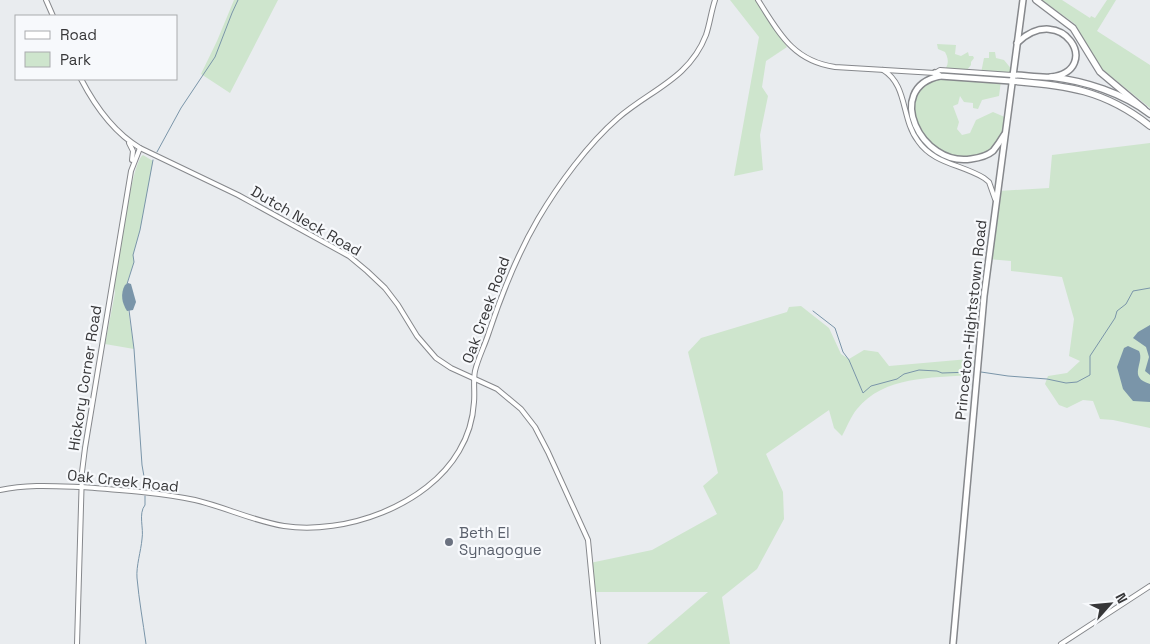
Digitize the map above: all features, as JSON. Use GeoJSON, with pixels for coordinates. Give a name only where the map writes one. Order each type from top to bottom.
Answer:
{"type":"FeatureCollection","features":[{"type":"Feature","properties":{"kind":"highway"},"geometry":{"type":"LineString","coordinates":[[1036,0],[1073,28],[1100,72],[1150,114]]}},
{"type":"Feature","properties":{"kind":"highway"},"geometry":{"type":"LineString","coordinates":[[1051,77],[1101,88],[1144,109]]}},
{"type":"Feature","properties":{"kind":"highway"},"geometry":{"type":"LineString","coordinates":[[1012,78],[1054,84],[1092,93],[1121,106],[1150,126]]}},
{"type":"Feature","properties":{"kind":"main road","name":"Princeton-Hightstown Road"},"geometry":{"type":"LineString","coordinates":[[953,644],[984,296],[1023,0]]}},
{"type":"Feature","properties":{"kind":"main road"},"geometry":{"type":"LineString","coordinates":[[1005,135],[990,153],[973,159],[950,158],[928,146],[922,138],[914,124],[912,113],[913,99],[916,90],[930,78],[940,76],[1051,77],[1069,68],[1075,58],[1075,43],[1068,32],[1054,24],[1038,24],[1029,30],[1017,44]]}},
{"type":"Feature","properties":{"kind":"main road"},"geometry":{"type":"LineString","coordinates":[[935,73],[940,76]]}},
{"type":"Feature","properties":{"kind":"street"},"geometry":{"type":"LineString","coordinates":[[46,0],[53,15]]}},
{"type":"Feature","properties":{"kind":"street","name":"Oak Creek Road"},"geometry":{"type":"LineString","coordinates":[[0,490],[36,486],[150,492],[181,498],[286,526],[309,528],[350,524],[379,514],[403,502],[428,485],[447,468],[459,451],[470,427],[474,407],[475,369],[511,272],[527,238],[554,193],[614,122],[629,109],[672,80],[687,66],[698,51],[706,35],[715,0]]}},
{"type":"Feature","properties":{"kind":"street"},"geometry":{"type":"LineString","coordinates":[[758,0],[783,38],[793,49],[804,57],[828,66],[935,73],[940,70],[1012,78]]}},
{"type":"Feature","properties":{"kind":"street"},"geometry":{"type":"LineString","coordinates":[[881,69],[891,76],[898,86],[908,123],[918,142],[936,158],[984,178],[989,182],[996,202]]}},
{"type":"Feature","properties":{"kind":"street","name":"Dutch Neck Road"},"geometry":{"type":"LineString","coordinates":[[82,80],[96,106],[128,141],[238,195],[349,256],[385,288],[417,336],[432,354],[451,368],[496,389],[521,409],[535,427],[560,476],[588,540],[598,644]]}},
{"type":"Feature","properties":{"kind":"street"},"geometry":{"type":"LineString","coordinates":[[128,141],[133,151],[132,166]]}},
{"type":"Feature","properties":{"kind":"street","name":"Hickory Corner Road"},"geometry":{"type":"LineString","coordinates":[[76,644],[85,448],[132,166],[140,148]]}},
{"type":"Feature","properties":{"kind":"street"},"geometry":{"type":"LineString","coordinates":[[1061,644],[1150,586]]}},
{"type":"Feature","properties":{"kind":"green space"},"geometry":{"type":"Polygon","coordinates":[[[234,0],[278,0],[230,93],[201,74],[234,0]]]}},
{"type":"Feature","properties":{"kind":"green space"},"geometry":{"type":"Polygon","coordinates":[[[730,0],[756,0],[787,47],[766,61],[762,87],[768,96],[760,135],[763,170],[734,176],[759,37],[730,0]]]}},
{"type":"Feature","properties":{"kind":"green space"},"geometry":{"type":"Polygon","coordinates":[[[1042,0],[1062,0],[1090,18],[1091,16],[1095,18],[1107,0],[1116,0],[1097,31],[1150,65],[1150,108],[1102,69],[1075,24],[1042,0]]]}},
{"type":"Feature","properties":{"kind":"green space"},"geometry":{"type":"Polygon","coordinates":[[[937,44],[956,45],[955,54],[961,56],[968,52],[969,56],[973,56],[971,65],[966,71],[981,73],[984,58],[989,58],[989,52],[995,52],[996,58],[1004,60],[1013,71],[1011,81],[1001,81],[999,96],[982,100],[978,109],[973,108],[973,103],[964,102],[960,96],[958,104],[953,106],[959,122],[957,129],[962,135],[970,133],[976,120],[993,112],[1007,118],[1005,135],[994,150],[980,157],[950,158],[922,138],[912,109],[919,86],[936,78],[945,70],[948,59],[945,52],[938,49],[937,44]]]}},
{"type":"Feature","properties":{"kind":"green space"},"geometry":{"type":"Polygon","coordinates":[[[1150,143],[1150,428],[1100,419],[1093,401],[1083,400],[1067,408],[1059,405],[1045,384],[1048,376],[1067,373],[1080,361],[1069,356],[1074,319],[1062,277],[1011,271],[1011,261],[988,259],[999,191],[1049,188],[1052,155],[1150,143]]]}},
{"type":"Feature","properties":{"kind":"green space"},"geometry":{"type":"Polygon","coordinates":[[[143,155],[153,161],[140,230],[133,255],[134,262],[125,289],[134,349],[105,344],[115,293],[114,286],[125,216],[138,162],[143,155]]]}},
{"type":"Feature","properties":{"kind":"green space"},"geometry":{"type":"Polygon","coordinates":[[[801,306],[829,328],[841,354],[849,359],[864,350],[878,352],[889,366],[969,359],[974,362],[970,375],[924,378],[881,390],[868,398],[857,409],[842,436],[834,428],[829,410],[766,454],[783,492],[784,519],[757,569],[722,597],[730,644],[647,644],[708,592],[593,592],[590,563],[652,550],[717,514],[703,486],[718,473],[688,352],[701,338],[787,312],[789,307],[801,306]]]}},
{"type":"Feature","properties":{"kind":"water"},"geometry":{"type":"Polygon","coordinates":[[[128,283],[131,284],[136,302],[133,310],[127,311],[122,295],[123,288],[128,283]]]}},
{"type":"Feature","properties":{"kind":"water"},"geometry":{"type":"Polygon","coordinates":[[[1150,325],[1150,375],[1145,371],[1149,357],[1146,347],[1133,338],[1138,332],[1150,325]]]}},
{"type":"Feature","properties":{"kind":"water"},"geometry":{"type":"Polygon","coordinates":[[[1128,346],[1139,351],[1138,374],[1139,378],[1150,384],[1150,402],[1133,401],[1123,389],[1117,367],[1124,348],[1128,346]]]}},
{"type":"Feature","properties":{"kind":"waterway"},"geometry":{"type":"LineString","coordinates":[[157,152],[181,108],[215,57],[238,0]]}},
{"type":"Feature","properties":{"kind":"waterway"},"geometry":{"type":"LineString","coordinates":[[127,284],[134,262],[133,255],[140,230],[153,160]]}},
{"type":"Feature","properties":{"kind":"waterway"},"geometry":{"type":"LineString","coordinates":[[981,372],[1047,379],[1066,383],[1077,382],[1090,375],[1090,356],[1115,318],[1117,311],[1126,304],[1133,291],[1150,288]]}},
{"type":"Feature","properties":{"kind":"waterway"},"geometry":{"type":"LineString","coordinates":[[129,310],[134,349],[142,465],[146,488]]}},
{"type":"Feature","properties":{"kind":"waterway"},"geometry":{"type":"LineString","coordinates":[[813,311],[835,328],[843,352],[849,360],[863,393],[871,386],[897,379],[904,374],[919,370],[942,373],[972,372]]}},
{"type":"Feature","properties":{"kind":"waterway"},"geometry":{"type":"LineString","coordinates":[[145,496],[137,573],[146,644]]}},
{"type":"Feature","properties":{"kind":"place","name":"Beth El Synagogue"},"geometry":{"type":"Point","coordinates":[449,542]}}]}
